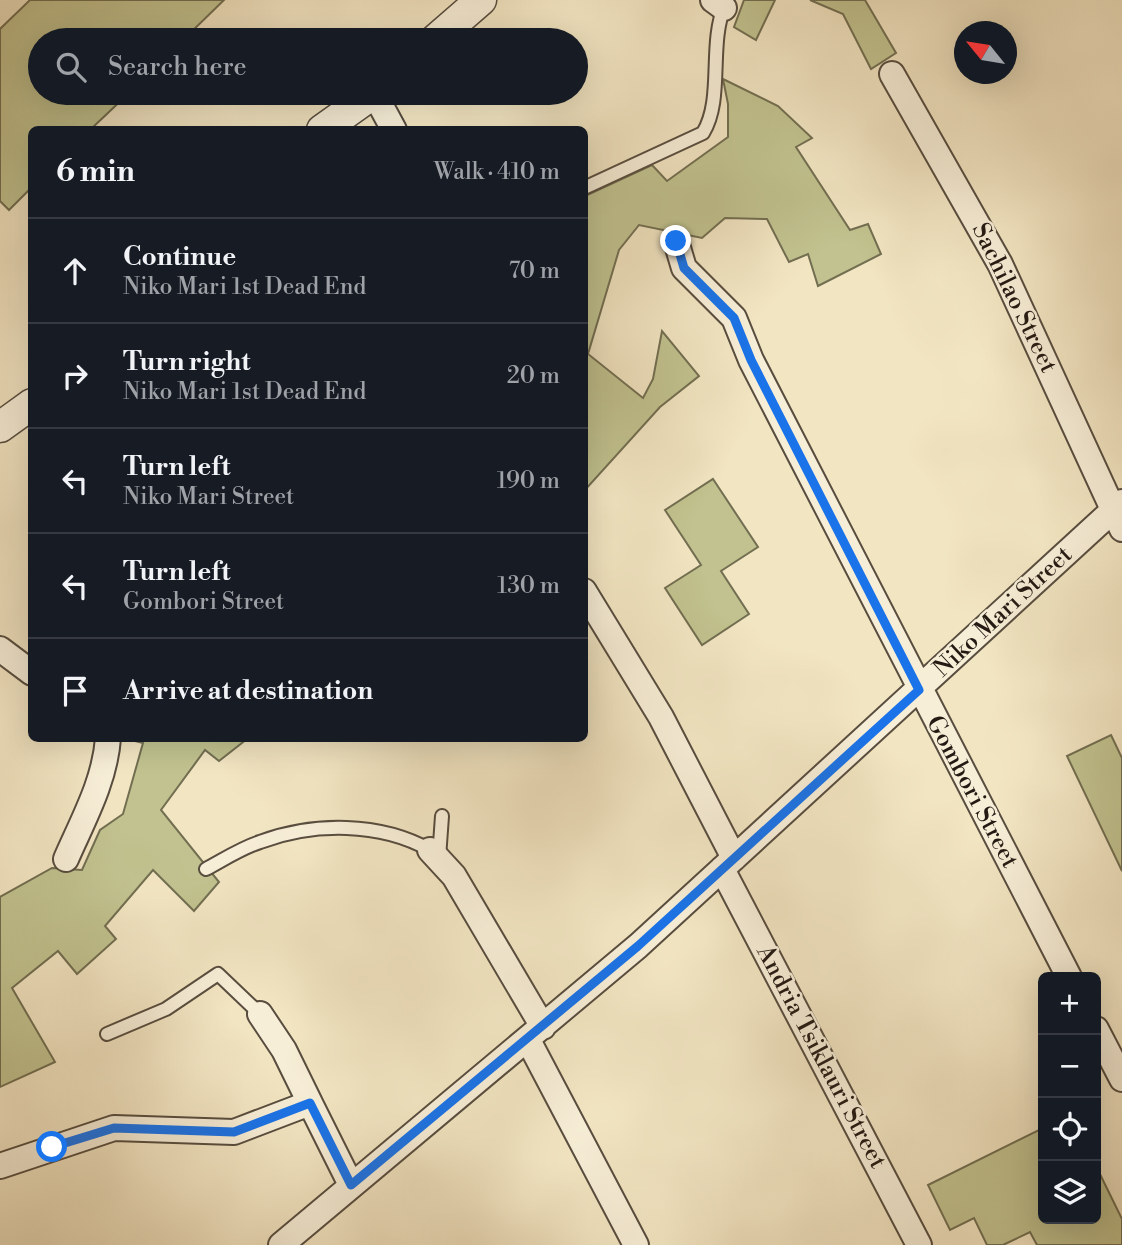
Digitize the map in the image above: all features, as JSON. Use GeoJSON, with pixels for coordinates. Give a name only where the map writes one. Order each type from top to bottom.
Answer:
{"type":"FeatureCollection","features":[{"type":"Feature","properties":{"kind":"street"},"geometry":{"type":"LineString","coordinates":[[449,28],[481,0]]}},
{"type":"Feature","properties":{"kind":"street","name":"Sachilao Street"},"geometry":{"type":"LineString","coordinates":[[892,75],[1000,264],[1119,514]]}},
{"type":"Feature","properties":{"kind":"street"},"geometry":{"type":"LineString","coordinates":[[328,126],[357,105]]}},
{"type":"Feature","properties":{"kind":"street"},"geometry":{"type":"LineString","coordinates":[[380,105],[392,126]]}},
{"type":"Feature","properties":{"kind":"street","name":"Gombori Street"},"geometry":{"type":"LineString","coordinates":[[676,241],[684,268],[734,318],[751,360],[1066,972]]}},
{"type":"Feature","properties":{"kind":"street"},"geometry":{"type":"LineString","coordinates":[[0,427],[28,407]]}},
{"type":"Feature","properties":{"kind":"street","name":"Niko Mari Street"},"geometry":{"type":"LineString","coordinates":[[281,1245],[304,1234],[351,1185],[536,1034],[1119,514]]}},
{"type":"Feature","properties":{"kind":"street","name":"Andria Tsiklauri Street"},"geometry":{"type":"LineString","coordinates":[[588,598],[661,717],[728,864],[919,1245]]}},
{"type":"Feature","properties":{"kind":"street"},"geometry":{"type":"LineString","coordinates":[[0,649],[28,670]]}},
{"type":"Feature","properties":{"kind":"street"},"geometry":{"type":"LineString","coordinates":[[66,859],[93,797],[107,755],[108,742]]}},
{"type":"Feature","properties":{"kind":"street"},"geometry":{"type":"LineString","coordinates":[[434,854],[454,876],[536,1034],[636,1245]]}},
{"type":"Feature","properties":{"kind":"street"},"geometry":{"type":"LineString","coordinates":[[260,1014],[284,1049],[351,1185]]}},
{"type":"Feature","properties":{"kind":"street"},"geometry":{"type":"LineString","coordinates":[[1099,1035],[1122,1079]]}},
{"type":"Feature","properties":{"kind":"street"},"geometry":{"type":"LineString","coordinates":[[0,1166],[114,1128],[234,1132],[310,1103]]}},
{"type":"Feature","properties":{"kind":"lane"},"geometry":{"type":"LineString","coordinates":[[588,186],[703,133],[712,111],[715,49],[722,3]]}},
{"type":"Feature","properties":{"kind":"lane"},"geometry":{"type":"LineString","coordinates":[[206,869],[259,842],[300,832],[355,828],[388,832],[434,854],[442,816]]}},
{"type":"Feature","properties":{"kind":"lane"},"geometry":{"type":"LineString","coordinates":[[107,1034],[166,1009],[218,974],[260,1014]]}},
{"type":"Feature","properties":{"kind":"green space"},"geometry":{"type":"Polygon","coordinates":[[[30,0],[224,0],[195,28],[28,28],[28,105],[116,105],[94,126],[28,126],[28,191],[9,210],[0,201],[0,29],[30,0]]]}},
{"type":"Feature","properties":{"kind":"green space"},"geometry":{"type":"Polygon","coordinates":[[[744,0],[775,0],[756,40],[734,27],[744,0]]]}},
{"type":"Feature","properties":{"kind":"green space"},"geometry":{"type":"Polygon","coordinates":[[[810,0],[865,0],[896,53],[871,69],[843,14],[810,0]]]}},
{"type":"Feature","properties":{"kind":"green space"},"geometry":{"type":"Polygon","coordinates":[[[723,79],[778,106],[812,138],[796,147],[850,230],[868,224],[881,254],[818,286],[808,254],[789,262],[767,219],[725,218],[702,238],[639,225],[619,250],[588,354],[588,195],[652,165],[667,181],[728,137],[728,104],[723,79]]]}},
{"type":"Feature","properties":{"kind":"green space"},"geometry":{"type":"Polygon","coordinates":[[[662,331],[699,376],[660,407],[588,487],[588,354],[643,398],[653,379],[662,331]]]}},
{"type":"Feature","properties":{"kind":"green space"},"geometry":{"type":"Polygon","coordinates":[[[713,479],[758,547],[721,571],[749,614],[702,645],[665,588],[701,565],[665,510],[713,479]]]}},
{"type":"Feature","properties":{"kind":"green space"},"geometry":{"type":"Polygon","coordinates":[[[1111,735],[1122,758],[1122,871],[1067,756],[1111,735]]]}},
{"type":"Feature","properties":{"kind":"green space"},"geometry":{"type":"Polygon","coordinates":[[[139,742],[243,742],[219,761],[205,750],[161,810],[219,882],[194,911],[153,870],[105,926],[116,939],[77,974],[58,951],[12,988],[55,1062],[0,1087],[0,897],[52,868],[82,870],[100,830],[123,814],[143,743],[139,742]]]}},
{"type":"Feature","properties":{"kind":"green space"},"geometry":{"type":"Polygon","coordinates":[[[1038,1130],[1038,1224],[1101,1224],[1101,1176],[1122,1219],[1122,1245],[1037,1245],[1030,1232],[1003,1245],[987,1245],[974,1218],[950,1230],[928,1185],[1038,1130]]]}},
{"type":"Feature","properties":{"kind":"route"},"geometry":{"type":"LineString","coordinates":[[52,1147],[114,1128],[234,1132],[310,1103],[351,1185],[638,946],[919,690],[751,360],[734,318],[684,268],[676,241]]}}]}
